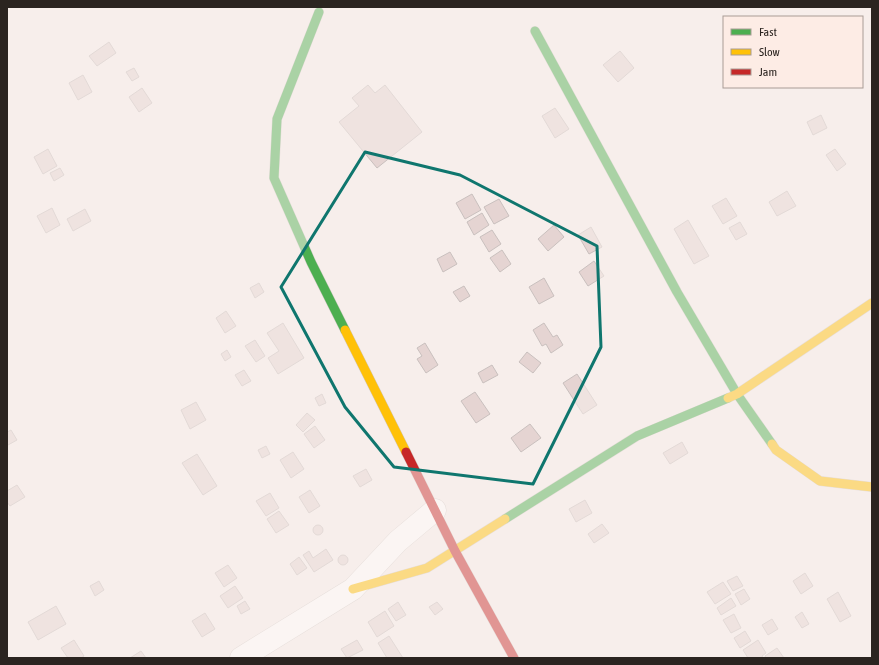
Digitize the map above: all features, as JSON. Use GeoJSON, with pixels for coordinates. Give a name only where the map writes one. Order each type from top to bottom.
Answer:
{"type":"FeatureCollection","features":[{"type":"Feature","properties":{"kind":"street"},"geometry":{"type":"LineString","coordinates":[[319,12],[277,119],[274,178],[311,262],[455,551],[514,658]]}},
{"type":"Feature","properties":{"kind":"street"},"geometry":{"type":"LineString","coordinates":[[535,31],[677,292],[737,394],[776,450],[820,481],[872,487]]}},
{"type":"Feature","properties":{"kind":"street"},"geometry":{"type":"LineString","coordinates":[[353,589],[427,568],[637,436],[737,394],[872,303]]}},
{"type":"Feature","properties":{"kind":"street"},"geometry":{"type":"LineString","coordinates":[[241,658],[353,589],[398,541],[435,510]]}},
{"type":"Feature","properties":{"kind":"highlighted area"},"geometry":{"type":"Polygon","coordinates":[[[365,152],[460,175],[597,246],[601,347],[533,484],[394,467],[345,407],[281,287],[365,152]]]}},
{"type":"Feature","properties":{"kind":"building"},"geometry":{"type":"Polygon","coordinates":[[[109,42],[116,53],[97,66],[89,56],[109,42]]]}},
{"type":"Feature","properties":{"kind":"building"},"geometry":{"type":"Polygon","coordinates":[[[620,51],[634,68],[618,82],[603,65],[620,51]]]}},
{"type":"Feature","properties":{"kind":"building"},"geometry":{"type":"Polygon","coordinates":[[[134,68],[139,77],[132,81],[126,72],[134,68]]]}},
{"type":"Feature","properties":{"kind":"building"},"geometry":{"type":"Polygon","coordinates":[[[83,75],[92,92],[78,100],[69,83],[83,75]]]}},
{"type":"Feature","properties":{"kind":"building"},"geometry":{"type":"Polygon","coordinates":[[[368,85],[375,93],[385,85],[422,132],[377,168],[339,122],[359,106],[352,98],[368,85]]]}},
{"type":"Feature","properties":{"kind":"building"},"geometry":{"type":"Polygon","coordinates":[[[142,88],[152,103],[139,112],[129,97],[142,88]]]}},
{"type":"Feature","properties":{"kind":"building"},"geometry":{"type":"Polygon","coordinates":[[[555,108],[569,129],[555,138],[542,116],[555,108]]]}},
{"type":"Feature","properties":{"kind":"building"},"geometry":{"type":"Polygon","coordinates":[[[821,115],[827,128],[813,135],[807,122],[821,115]]]}},
{"type":"Feature","properties":{"kind":"building"},"geometry":{"type":"Polygon","coordinates":[[[48,149],[57,166],[43,174],[34,157],[48,149]]]}},
{"type":"Feature","properties":{"kind":"building"},"geometry":{"type":"Polygon","coordinates":[[[835,149],[846,164],[837,171],[826,155],[835,149]]]}},
{"type":"Feature","properties":{"kind":"building"},"geometry":{"type":"Polygon","coordinates":[[[60,168],[64,175],[54,181],[50,173],[60,168]]]}},
{"type":"Feature","properties":{"kind":"building"},"geometry":{"type":"Polygon","coordinates":[[[787,191],[796,206],[777,216],[769,202],[787,191]]]}},
{"type":"Feature","properties":{"kind":"building"},"geometry":{"type":"Polygon","coordinates":[[[472,194],[481,210],[465,219],[456,203],[472,194]]]}},
{"type":"Feature","properties":{"kind":"building"},"geometry":{"type":"Polygon","coordinates":[[[726,198],[737,216],[723,224],[712,206],[726,198]]]}},
{"type":"Feature","properties":{"kind":"building"},"geometry":{"type":"Polygon","coordinates":[[[499,199],[509,216],[494,224],[484,207],[499,199]]]}},
{"type":"Feature","properties":{"kind":"building"},"geometry":{"type":"Polygon","coordinates":[[[52,208],[60,225],[46,233],[37,216],[52,208]]]}},
{"type":"Feature","properties":{"kind":"building"},"geometry":{"type":"Polygon","coordinates":[[[85,209],[91,221],[73,231],[67,219],[85,209]]]}},
{"type":"Feature","properties":{"kind":"building"},"geometry":{"type":"Polygon","coordinates":[[[482,213],[489,225],[474,235],[467,222],[482,213]]]}},
{"type":"Feature","properties":{"kind":"building"},"geometry":{"type":"Polygon","coordinates":[[[688,220],[709,256],[694,264],[674,229],[688,220]]]}},
{"type":"Feature","properties":{"kind":"building"},"geometry":{"type":"Polygon","coordinates":[[[740,222],[747,234],[736,240],[729,228],[740,222]]]}},
{"type":"Feature","properties":{"kind":"building"},"geometry":{"type":"Polygon","coordinates":[[[554,225],[564,237],[548,251],[538,239],[554,225]]]}},
{"type":"Feature","properties":{"kind":"building"},"geometry":{"type":"Polygon","coordinates":[[[591,227],[602,247],[589,254],[578,235],[591,227]]]}},
{"type":"Feature","properties":{"kind":"building"},"geometry":{"type":"Polygon","coordinates":[[[492,230],[501,244],[489,252],[480,237],[492,230]]]}},
{"type":"Feature","properties":{"kind":"building"},"geometry":{"type":"Polygon","coordinates":[[[502,250],[511,264],[500,272],[490,258],[502,250]]]}},
{"type":"Feature","properties":{"kind":"building"},"geometry":{"type":"Polygon","coordinates":[[[450,252],[457,264],[443,272],[437,259],[450,252]]]}},
{"type":"Feature","properties":{"kind":"building"},"geometry":{"type":"Polygon","coordinates":[[[594,261],[604,276],[588,286],[579,272],[594,261]]]}},
{"type":"Feature","properties":{"kind":"building"},"geometry":{"type":"Polygon","coordinates":[[[544,278],[554,296],[539,304],[529,287],[544,278]]]}},
{"type":"Feature","properties":{"kind":"building"},"geometry":{"type":"Polygon","coordinates":[[[259,283],[264,292],[255,298],[250,288],[259,283]]]}},
{"type":"Feature","properties":{"kind":"building"},"geometry":{"type":"Polygon","coordinates":[[[464,286],[470,296],[460,302],[453,292],[464,286]]]}},
{"type":"Feature","properties":{"kind":"building"},"geometry":{"type":"Polygon","coordinates":[[[226,311],[236,326],[225,333],[216,318],[226,311]]]}},
{"type":"Feature","properties":{"kind":"building"},"geometry":{"type":"Polygon","coordinates":[[[283,323],[304,358],[278,374],[268,358],[279,351],[267,333],[283,323]]]}},
{"type":"Feature","properties":{"kind":"building"},"geometry":{"type":"Polygon","coordinates":[[[544,323],[553,337],[557,335],[563,345],[551,353],[546,344],[542,346],[533,330],[544,323]]]}},
{"type":"Feature","properties":{"kind":"building"},"geometry":{"type":"Polygon","coordinates":[[[255,340],[265,356],[256,362],[245,346],[255,340]]]}},
{"type":"Feature","properties":{"kind":"building"},"geometry":{"type":"Polygon","coordinates":[[[425,343],[438,365],[426,373],[417,359],[422,356],[417,348],[425,343]]]}},
{"type":"Feature","properties":{"kind":"building"},"geometry":{"type":"Polygon","coordinates":[[[227,350],[231,357],[225,361],[221,354],[227,350]]]}},
{"type":"Feature","properties":{"kind":"building"},"geometry":{"type":"Polygon","coordinates":[[[527,352],[541,363],[533,373],[519,362],[527,352]]]}},
{"type":"Feature","properties":{"kind":"building"},"geometry":{"type":"Polygon","coordinates":[[[492,365],[498,375],[483,383],[478,373],[492,365]]]}},
{"type":"Feature","properties":{"kind":"building"},"geometry":{"type":"Polygon","coordinates":[[[244,370],[251,381],[242,386],[235,375],[244,370]]]}},
{"type":"Feature","properties":{"kind":"building"},"geometry":{"type":"Polygon","coordinates":[[[577,374],[597,405],[583,414],[563,383],[577,374]]]}},
{"type":"Feature","properties":{"kind":"building"},"geometry":{"type":"Polygon","coordinates":[[[475,392],[490,414],[476,423],[461,401],[475,392]]]}},
{"type":"Feature","properties":{"kind":"building"},"geometry":{"type":"Polygon","coordinates":[[[322,394],[326,403],[319,406],[315,398],[322,394]]]}},
{"type":"Feature","properties":{"kind":"building"},"geometry":{"type":"Polygon","coordinates":[[[196,402],[206,420],[190,429],[181,410],[196,402]]]}},
{"type":"Feature","properties":{"kind":"building"},"geometry":{"type":"Polygon","coordinates":[[[307,413],[315,420],[303,432],[296,425],[307,413]]]}},
{"type":"Feature","properties":{"kind":"building"},"geometry":{"type":"Polygon","coordinates":[[[530,424],[541,438],[521,452],[511,438],[530,424]]]}},
{"type":"Feature","properties":{"kind":"building"},"geometry":{"type":"Polygon","coordinates":[[[315,426],[325,440],[314,448],[304,434],[315,426]]]}},
{"type":"Feature","properties":{"kind":"building"},"geometry":{"type":"Polygon","coordinates":[[[11,430],[17,440],[8,445],[7,432],[11,430]]]}},
{"type":"Feature","properties":{"kind":"building"},"geometry":{"type":"Polygon","coordinates":[[[682,442],[688,453],[670,464],[663,453],[682,442]]]}},
{"type":"Feature","properties":{"kind":"building"},"geometry":{"type":"Polygon","coordinates":[[[266,446],[270,454],[262,458],[258,450],[266,446]]]}},
{"type":"Feature","properties":{"kind":"building"},"geometry":{"type":"Polygon","coordinates":[[[293,452],[304,469],[291,478],[280,460],[293,452]]]}},
{"type":"Feature","properties":{"kind":"building"},"geometry":{"type":"Polygon","coordinates":[[[197,454],[217,486],[203,495],[182,463],[197,454]]]}},
{"type":"Feature","properties":{"kind":"building"},"geometry":{"type":"Polygon","coordinates":[[[366,469],[372,480],[360,487],[353,476],[366,469]]]}},
{"type":"Feature","properties":{"kind":"building"},"geometry":{"type":"Polygon","coordinates":[[[17,485],[25,497],[10,506],[7,502],[7,491],[17,485]]]}},
{"type":"Feature","properties":{"kind":"building"},"geometry":{"type":"Polygon","coordinates":[[[310,490],[320,506],[309,513],[299,497],[310,490]]]}},
{"type":"Feature","properties":{"kind":"building"},"geometry":{"type":"Polygon","coordinates":[[[270,493],[279,508],[266,516],[256,501],[270,493]]]}},
{"type":"Feature","properties":{"kind":"building"},"geometry":{"type":"Polygon","coordinates":[[[585,500],[592,513],[576,522],[569,509],[585,500]]]}},
{"type":"Feature","properties":{"kind":"building"},"geometry":{"type":"Polygon","coordinates":[[[279,511],[289,525],[276,533],[267,519],[279,511]]]}},
{"type":"Feature","properties":{"kind":"building"},"geometry":{"type":"Polygon","coordinates":[[[602,524],[609,533],[594,543],[588,534],[602,524]]]}},
{"type":"Feature","properties":{"kind":"building"},"geometry":{"type":"Polygon","coordinates":[[[316,525],[320,525],[322,526],[322,534],[316,535],[313,532],[313,528],[316,525]]]}},
{"type":"Feature","properties":{"kind":"building"},"geometry":{"type":"Polygon","coordinates":[[[326,549],[333,560],[314,572],[303,555],[309,551],[313,558],[326,549]]]}},
{"type":"Feature","properties":{"kind":"building"},"geometry":{"type":"Polygon","coordinates":[[[341,555],[345,555],[347,556],[347,564],[341,565],[338,562],[338,558],[341,555]]]}},
{"type":"Feature","properties":{"kind":"building"},"geometry":{"type":"Polygon","coordinates":[[[299,557],[307,568],[297,575],[290,564],[299,557]]]}},
{"type":"Feature","properties":{"kind":"building"},"geometry":{"type":"Polygon","coordinates":[[[228,565],[237,578],[224,587],[215,573],[228,565]]]}},
{"type":"Feature","properties":{"kind":"building"},"geometry":{"type":"Polygon","coordinates":[[[805,573],[813,586],[801,594],[793,581],[805,573]]]}},
{"type":"Feature","properties":{"kind":"building"},"geometry":{"type":"Polygon","coordinates":[[[737,576],[743,586],[733,591],[727,581],[737,576]]]}},
{"type":"Feature","properties":{"kind":"building"},"geometry":{"type":"Polygon","coordinates":[[[99,581],[104,590],[95,596],[90,586],[99,581]]]}},
{"type":"Feature","properties":{"kind":"building"},"geometry":{"type":"Polygon","coordinates":[[[723,582],[731,594],[715,604],[707,592],[723,582]]]}},
{"type":"Feature","properties":{"kind":"building"},"geometry":{"type":"Polygon","coordinates":[[[235,586],[243,598],[228,608],[220,596],[235,586]]]}},
{"type":"Feature","properties":{"kind":"building"},"geometry":{"type":"Polygon","coordinates":[[[744,589],[750,599],[741,605],[735,594],[744,589]]]}},
{"type":"Feature","properties":{"kind":"building"},"geometry":{"type":"Polygon","coordinates":[[[838,592],[851,616],[840,622],[827,599],[838,592]]]}},
{"type":"Feature","properties":{"kind":"building"},"geometry":{"type":"Polygon","coordinates":[[[731,598],[736,606],[721,615],[717,608],[731,598]]]}},
{"type":"Feature","properties":{"kind":"building"},"geometry":{"type":"Polygon","coordinates":[[[245,601],[250,609],[241,614],[237,606],[245,601]]]}},
{"type":"Feature","properties":{"kind":"building"},"geometry":{"type":"Polygon","coordinates":[[[398,602],[406,615],[396,621],[388,609],[398,602]]]}},
{"type":"Feature","properties":{"kind":"building"},"geometry":{"type":"Polygon","coordinates":[[[437,602],[443,609],[435,615],[429,607],[437,602]]]}},
{"type":"Feature","properties":{"kind":"building"},"geometry":{"type":"Polygon","coordinates":[[[56,606],[66,624],[38,640],[28,622],[56,606]]]}},
{"type":"Feature","properties":{"kind":"building"},"geometry":{"type":"Polygon","coordinates":[[[385,611],[394,626],[377,637],[368,622],[385,611]]]}},
{"type":"Feature","properties":{"kind":"building"},"geometry":{"type":"Polygon","coordinates":[[[802,612],[809,624],[802,628],[795,617],[802,612]]]}},
{"type":"Feature","properties":{"kind":"building"},"geometry":{"type":"Polygon","coordinates":[[[205,613],[215,629],[202,637],[192,621],[205,613]]]}},
{"type":"Feature","properties":{"kind":"building"},"geometry":{"type":"Polygon","coordinates":[[[734,614],[741,628],[731,633],[723,620],[734,614]]]}},
{"type":"Feature","properties":{"kind":"building"},"geometry":{"type":"Polygon","coordinates":[[[772,619],[778,629],[768,635],[762,625],[772,619]]]}},
{"type":"Feature","properties":{"kind":"building"},"geometry":{"type":"Polygon","coordinates":[[[745,631],[751,641],[740,648],[734,638],[745,631]]]}},
{"type":"Feature","properties":{"kind":"building"},"geometry":{"type":"Polygon","coordinates":[[[389,636],[403,658],[387,658],[378,643],[389,636]]]}},
{"type":"Feature","properties":{"kind":"building"},"geometry":{"type":"Polygon","coordinates":[[[74,640],[84,656],[81,658],[68,658],[61,648],[74,640]]]}},
{"type":"Feature","properties":{"kind":"building"},"geometry":{"type":"Polygon","coordinates":[[[357,640],[363,650],[347,658],[341,649],[357,640]]]}},
{"type":"Feature","properties":{"kind":"building"},"geometry":{"type":"Polygon","coordinates":[[[758,640],[766,653],[762,656],[763,658],[748,658],[743,650],[758,640]]]}},
{"type":"Feature","properties":{"kind":"building"},"geometry":{"type":"Polygon","coordinates":[[[777,648],[784,658],[766,658],[765,656],[777,648]]]}},
{"type":"Feature","properties":{"kind":"building"},"geometry":{"type":"Polygon","coordinates":[[[141,651],[146,658],[130,658],[141,651]]]}},
{"type":"Feature","properties":{"kind":"traffic: fast"},"geometry":{"type":"LineString","coordinates":[[319,12],[277,119],[274,178],[311,262],[345,330]]}},
{"type":"Feature","properties":{"kind":"traffic: fast"},"geometry":{"type":"LineString","coordinates":[[535,31],[677,292],[737,394],[772,444]]}},
{"type":"Feature","properties":{"kind":"traffic: fast"},"geometry":{"type":"LineString","coordinates":[[505,519],[637,436],[728,398]]}},
{"type":"Feature","properties":{"kind":"traffic: slow"},"geometry":{"type":"LineString","coordinates":[[728,398],[737,394],[872,303]]}},
{"type":"Feature","properties":{"kind":"traffic: slow"},"geometry":{"type":"LineString","coordinates":[[345,330],[406,452]]}},
{"type":"Feature","properties":{"kind":"traffic: slow"},"geometry":{"type":"LineString","coordinates":[[772,444],[776,450],[820,481],[872,487]]}},
{"type":"Feature","properties":{"kind":"traffic: slow"},"geometry":{"type":"LineString","coordinates":[[353,589],[427,568],[505,519]]}},
{"type":"Feature","properties":{"kind":"traffic: jam"},"geometry":{"type":"LineString","coordinates":[[406,452],[455,551],[514,658]]}}]}
